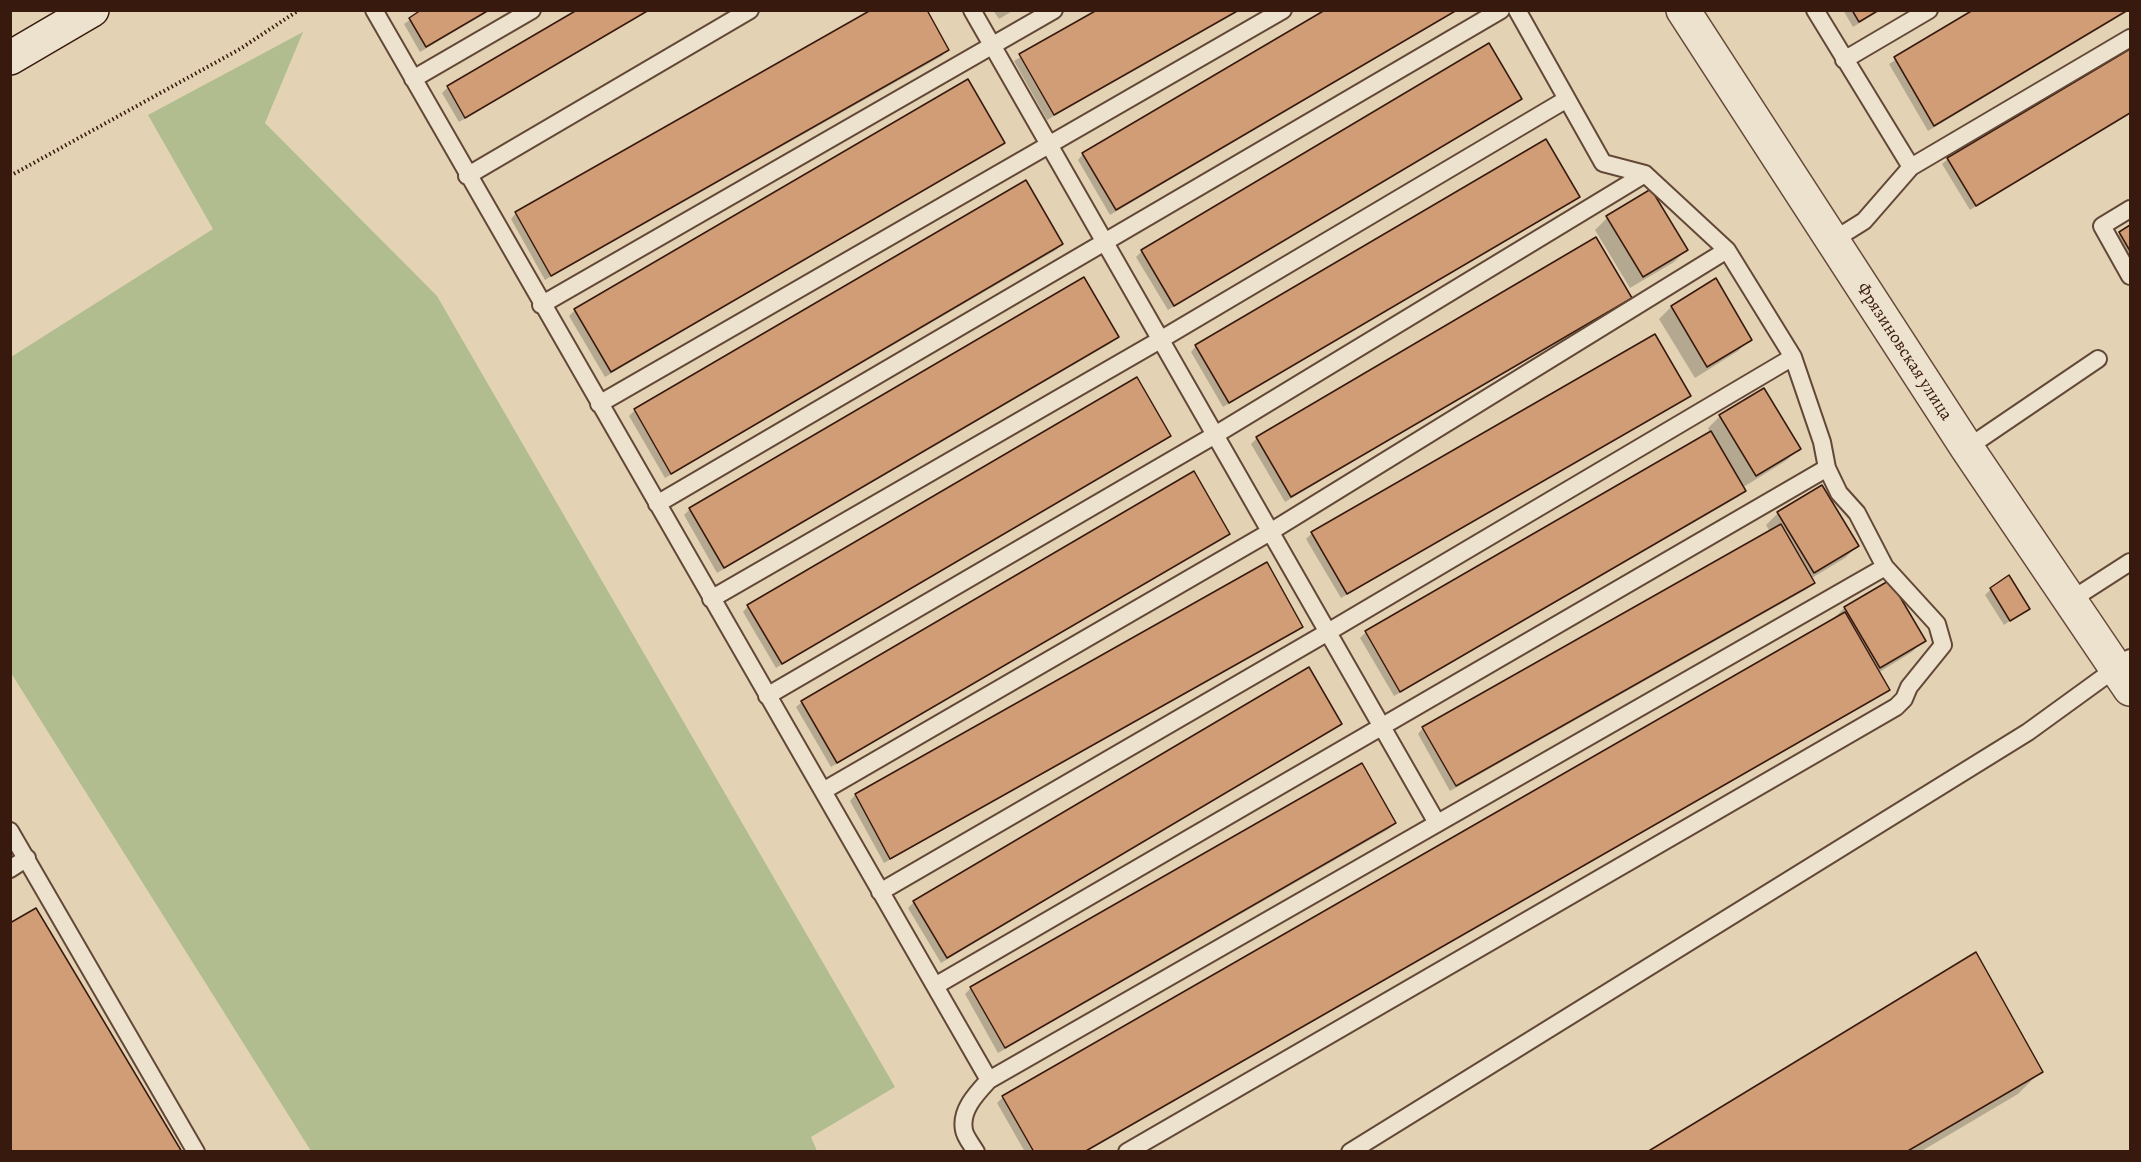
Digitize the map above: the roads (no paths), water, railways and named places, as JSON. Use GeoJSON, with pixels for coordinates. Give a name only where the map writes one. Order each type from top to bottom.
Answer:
{"type":"FeatureCollection","features":[{"type":"Feature","properties":{"kind":"street"},"geometry":{"type":"LineString","coordinates":[[10,58],[92,10]]}},
{"type":"Feature","properties":{"kind":"street","name":"Фрязиновская улица"},"geometry":{"type":"LineString","coordinates":[[1683,10],[1967,448],[2071,600],[2126,672]]}},
{"type":"Feature","properties":{"kind":"lane"},"geometry":{"type":"LineString","coordinates":[[375,10],[467,176],[989,1080]]}},
{"type":"Feature","properties":{"kind":"lane"},"geometry":{"type":"LineString","coordinates":[[414,79],[532,10]]}},
{"type":"Feature","properties":{"kind":"lane"},"geometry":{"type":"LineString","coordinates":[[467,176],[750,10]]}},
{"type":"Feature","properties":{"kind":"lane"},"geometry":{"type":"LineString","coordinates":[[972,10],[1437,823]]}},
{"type":"Feature","properties":{"kind":"lane"},"geometry":{"type":"LineString","coordinates":[[541,304],[1054,10]]}},
{"type":"Feature","properties":{"kind":"lane"},"geometry":{"type":"LineString","coordinates":[[599,404],[1283,10]]}},
{"type":"Feature","properties":{"kind":"lane"},"geometry":{"type":"LineString","coordinates":[[657,504],[1501,10]]}},
{"type":"Feature","properties":{"kind":"lane"},"geometry":{"type":"LineString","coordinates":[[1127,1152],[1896,707],[1904,699],[1909,687],[1944,645],[1937,624],[1885,567],[1857,513],[1839,493],[1827,468],[1822,442],[1793,357],[1727,250],[1645,174],[1602,163],[1517,10]]}},
{"type":"Feature","properties":{"kind":"lane"},"geometry":{"type":"LineString","coordinates":[[1815,10],[1911,167]]}},
{"type":"Feature","properties":{"kind":"lane"},"geometry":{"type":"LineString","coordinates":[[1844,60],[1929,10]]}},
{"type":"Feature","properties":{"kind":"lane"},"geometry":{"type":"LineString","coordinates":[[1832,241],[1864,221],[1911,167],[2130,38]]}},
{"type":"Feature","properties":{"kind":"lane"},"geometry":{"type":"LineString","coordinates":[[711,599],[1160,340],[1567,99]]}},
{"type":"Feature","properties":{"kind":"lane"},"geometry":{"type":"LineString","coordinates":[[767,696],[1215,435],[1645,174]]}},
{"type":"Feature","properties":{"kind":"lane"},"geometry":{"type":"LineString","coordinates":[[2130,209],[2102,226],[2130,276]]}},
{"type":"Feature","properties":{"kind":"lane"},"geometry":{"type":"LineString","coordinates":[[823,792],[1270,532],[1727,250]]}},
{"type":"Feature","properties":{"kind":"lane"},"geometry":{"type":"LineString","coordinates":[[880,892],[1328,632],[1793,357]]}},
{"type":"Feature","properties":{"kind":"lane"},"geometry":{"type":"LineString","coordinates":[[1967,448],[2098,359]]}},
{"type":"Feature","properties":{"kind":"lane"},"geometry":{"type":"LineString","coordinates":[[934,986],[1827,468]]}},
{"type":"Feature","properties":{"kind":"lane"},"geometry":{"type":"LineString","coordinates":[[2071,600],[2130,562]]}},
{"type":"Feature","properties":{"kind":"lane"},"geometry":{"type":"LineString","coordinates":[[976,1152],[964,1131],[965,1117],[970,1101],[989,1080],[1885,567]]}},
{"type":"Feature","properties":{"kind":"lane"},"geometry":{"type":"LineString","coordinates":[[1350,1152],[2126,672]]}},
{"type":"Feature","properties":{"kind":"lane"},"geometry":{"type":"LineString","coordinates":[[10,831],[196,1152]]}},
{"type":"Feature","properties":{"kind":"lane"},"geometry":{"type":"LineString","coordinates":[[10,868],[27,858]]}}]}
